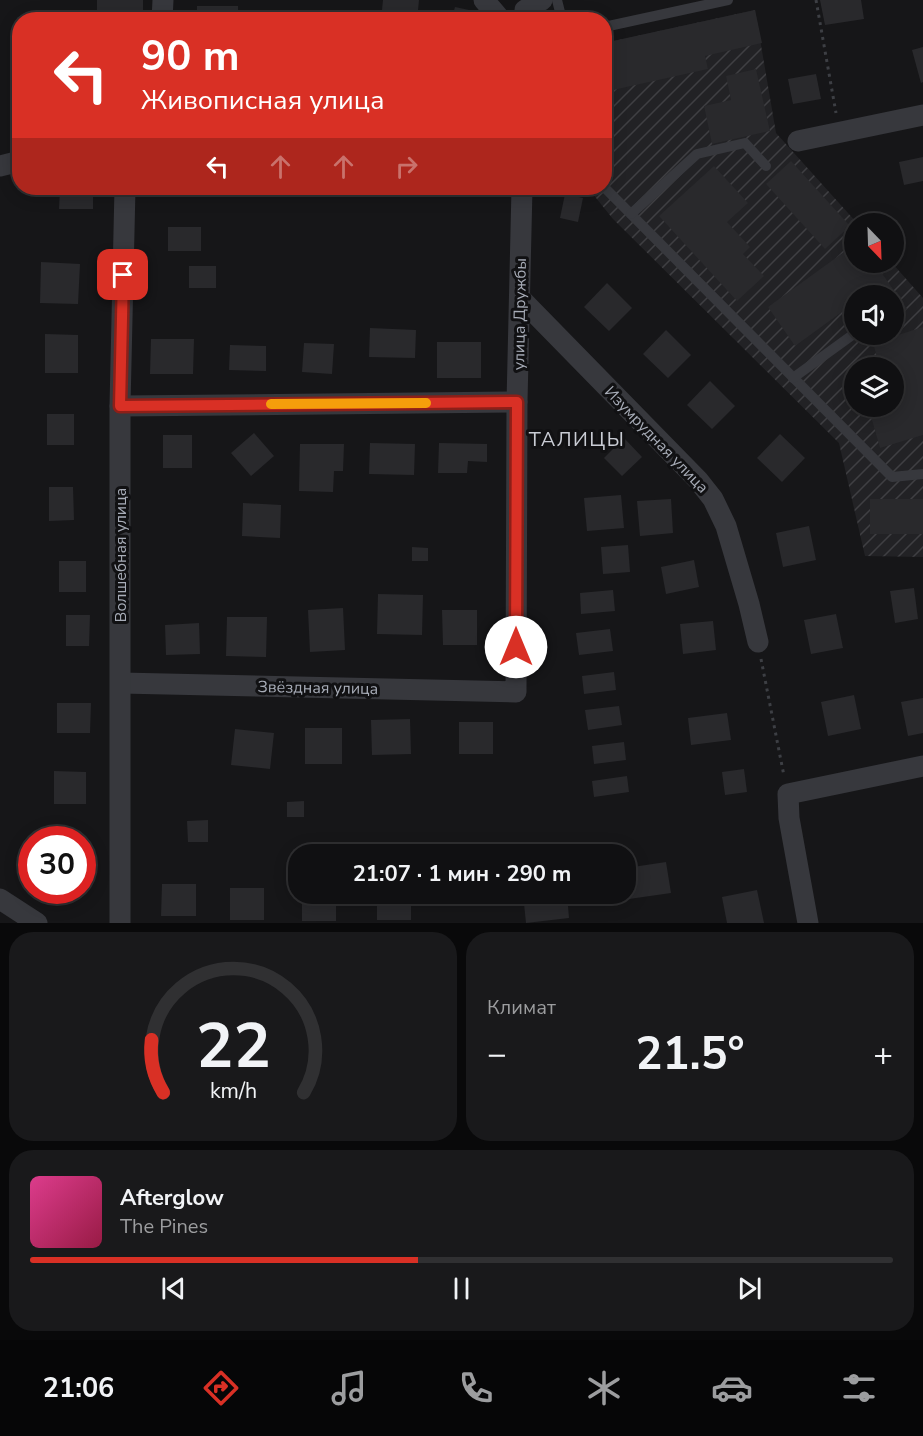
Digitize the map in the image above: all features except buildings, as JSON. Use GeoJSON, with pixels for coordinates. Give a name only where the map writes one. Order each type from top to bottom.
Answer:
{"type":"FeatureCollection","features":[{"type":"Feature","properties":{"kind":"street"},"geometry":{"type":"LineString","coordinates":[[484,0],[495,12]]}},
{"type":"Feature","properties":{"kind":"street"},"geometry":{"type":"LineString","coordinates":[[798,141],[923,115]]}},
{"type":"Feature","properties":{"kind":"street","name":"Волшебная улица"},"geometry":{"type":"LineString","coordinates":[[120,923],[120,406],[125,195]]}},
{"type":"Feature","properties":{"kind":"street","name":"улица Дружбы"},"geometry":{"type":"LineString","coordinates":[[516,692],[517,402],[522,195]]}},
{"type":"Feature","properties":{"kind":"street","name":"Изумрудная улица"},"geometry":{"type":"LineString","coordinates":[[520,298],[698,480],[713,500],[729,537],[758,642]]}},
{"type":"Feature","properties":{"kind":"street"},"geometry":{"type":"LineString","coordinates":[[120,406],[517,402]]}},
{"type":"Feature","properties":{"kind":"street","name":"Звёздная улица"},"geometry":{"type":"LineString","coordinates":[[121,683],[516,692]]}},
{"type":"Feature","properties":{"kind":"street"},"geometry":{"type":"LineString","coordinates":[[808,923],[789,818],[788,794],[923,766]]}},
{"type":"Feature","properties":{"kind":"street"},"geometry":{"type":"LineString","coordinates":[[0,899],[37,923]]}},
{"type":"Feature","properties":{"kind":"lane"},"geometry":{"type":"LineString","coordinates":[[612,25],[728,0]]}},
{"type":"Feature","properties":{"kind":"lane"},"geometry":{"type":"LineString","coordinates":[[631,214],[698,154],[745,143],[766,166]]}},
{"type":"Feature","properties":{"kind":"lane"},"geometry":{"type":"LineString","coordinates":[[612,195],[892,477],[923,474]]}},
{"type":"Feature","properties":{"kind":"lane"},"geometry":{"type":"LineString","coordinates":[[794,378],[844,341]]}},
{"type":"Feature","properties":{"kind":"path"},"geometry":{"type":"LineString","coordinates":[[816,0],[839,133]]}},
{"type":"Feature","properties":{"kind":"path"},"geometry":{"type":"LineString","coordinates":[[758,642],[788,794]]}},
{"type":"Feature","properties":{"kind":"shaded area"},"geometry":{"type":"Polygon","coordinates":[[[755,10],[776,133],[848,213],[844,213],[844,273],[901,273],[923,298],[923,557],[865,556],[839,443],[613,219],[594,195],[612,195],[612,41],[755,10]]]}},
{"type":"Feature","properties":{"kind":"slow traffic"},"geometry":{"type":"LineString","coordinates":[[271,404],[426,403]]}},
{"type":"Feature","properties":{"kind":"district","name":"ТАЛИЦЫ"},"geometry":{"type":"Point","coordinates":[577,439]}},
{"type":"Feature","properties":{"kind":"route"},"geometry":{"type":"LineString","coordinates":[[123,275],[120,406],[517,402],[516,647]]}}]}
